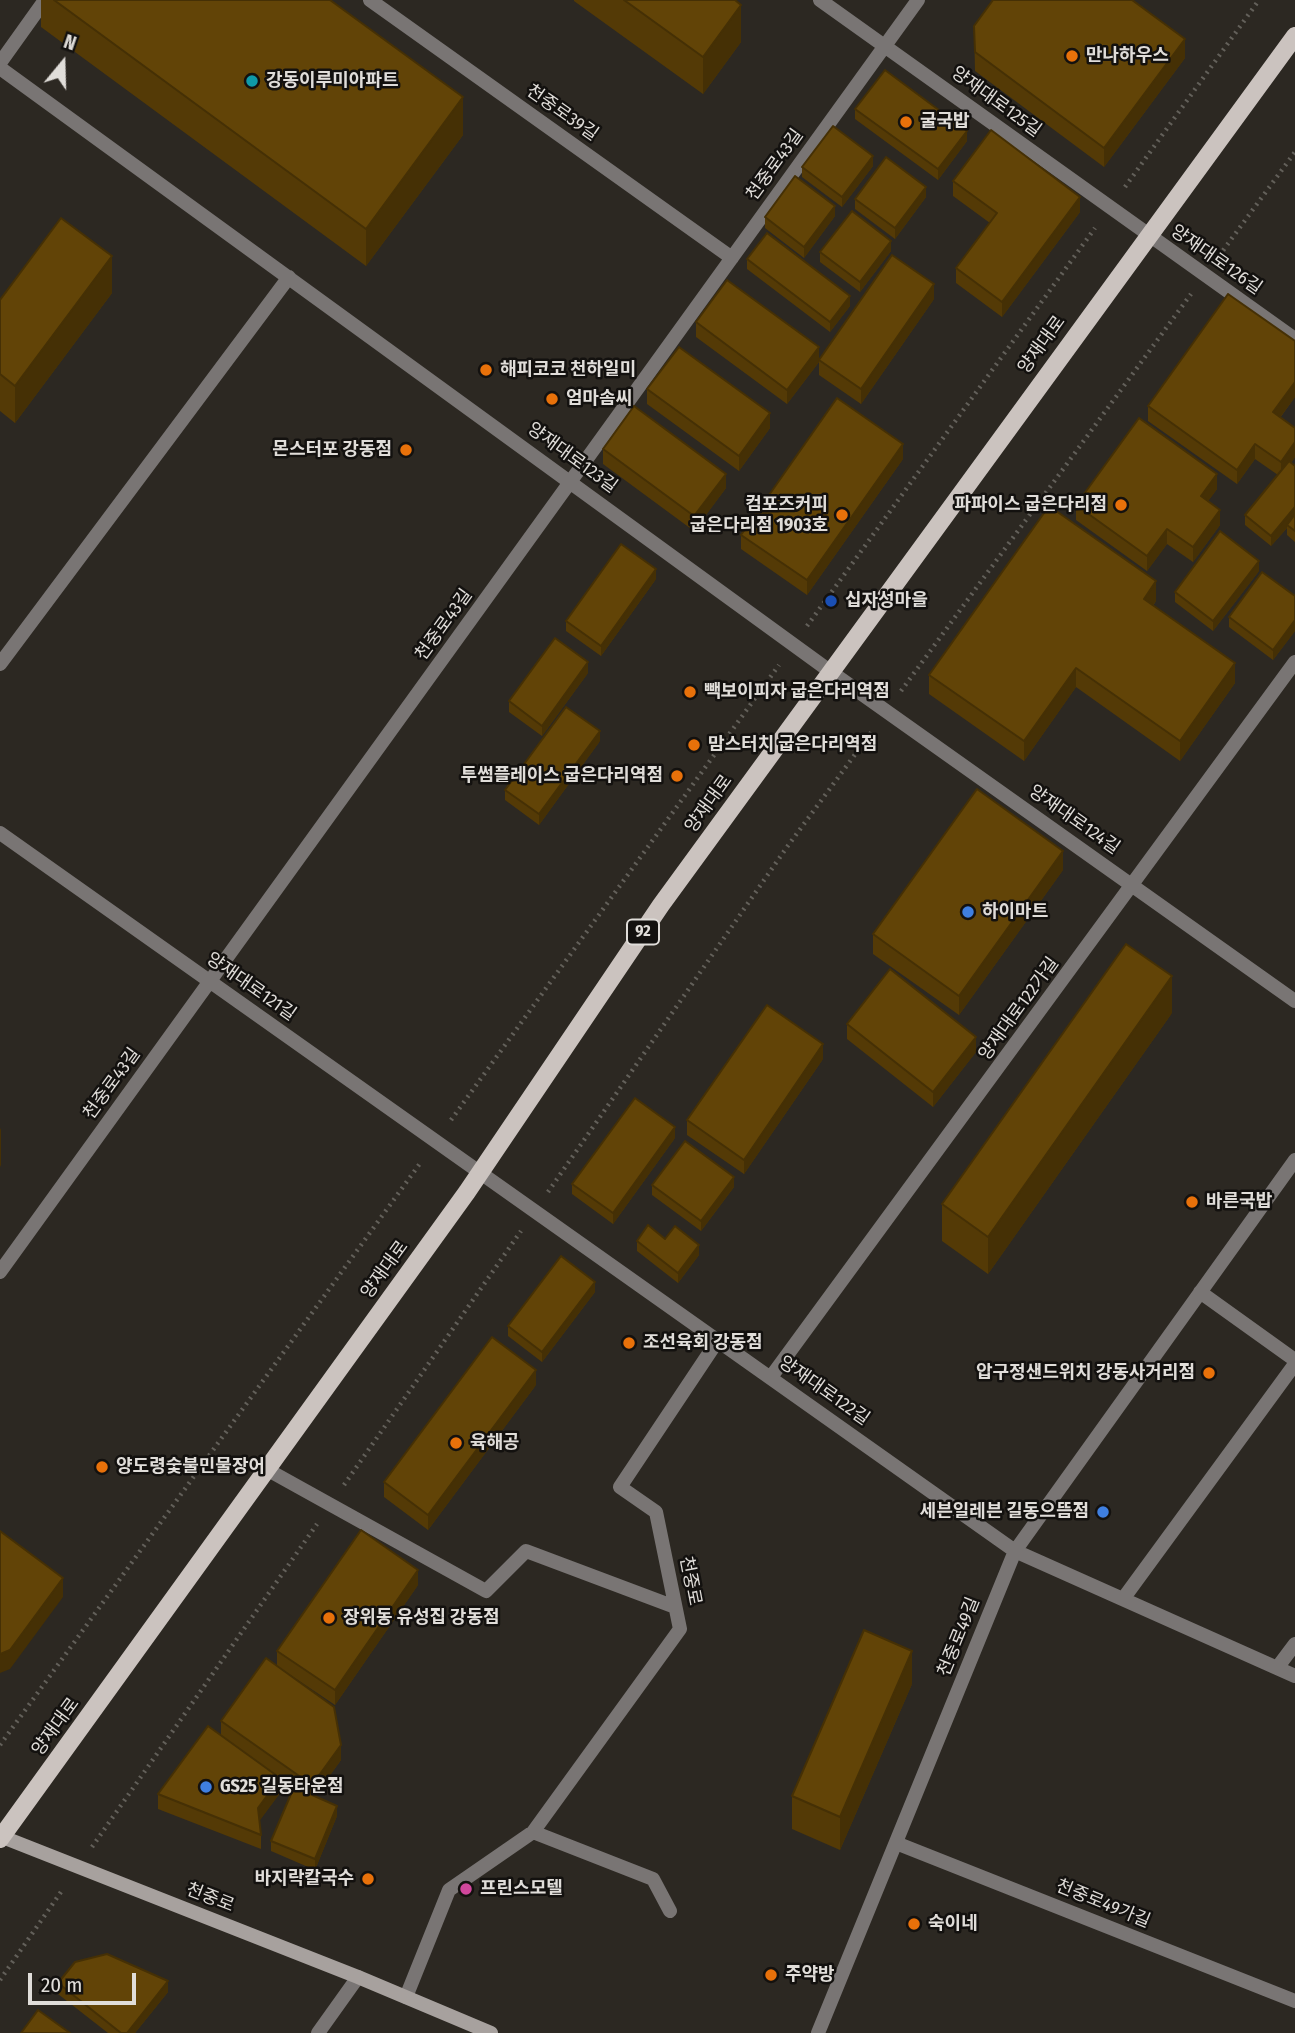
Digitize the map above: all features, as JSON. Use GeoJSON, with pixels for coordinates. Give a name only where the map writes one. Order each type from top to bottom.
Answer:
{"type":"FeatureCollection","features":[{"type":"Feature","properties":{"kind":"main road","name":"양재대로"},"geometry":{"type":"LineString","coordinates":[[1,1837],[268,1470],[479,1173],[661,905],[1295,36]]}},
{"type":"Feature","properties":{"kind":"main road","name":"천중로"},"geometry":{"type":"LineString","coordinates":[[1,1837],[358,1977],[491,2033]]}},
{"type":"Feature","properties":{"kind":"street"},"geometry":{"type":"LineString","coordinates":[[0,66],[45,0]]}},
{"type":"Feature","properties":{"kind":"street","name":"천중로39길"},"geometry":{"type":"LineString","coordinates":[[370,0],[732,258]]}},
{"type":"Feature","properties":{"kind":"street","name":"양재대로125길"},"geometry":{"type":"LineString","coordinates":[[820,0],[1148,236]]}},
{"type":"Feature","properties":{"kind":"street","name":"천중로43길"},"geometry":{"type":"LineString","coordinates":[[0,1272],[918,0]]}},
{"type":"Feature","properties":{"kind":"street","name":"양재대로123길"},"geometry":{"type":"LineString","coordinates":[[0,66],[831,672]]}},
{"type":"Feature","properties":{"kind":"street","name":"양재대로126길"},"geometry":{"type":"LineString","coordinates":[[1148,236],[1295,340]]}},
{"type":"Feature","properties":{"kind":"street"},"geometry":{"type":"LineString","coordinates":[[0,664],[289,277]]}},
{"type":"Feature","properties":{"kind":"street","name":"양재대로122가길"},"geometry":{"type":"LineString","coordinates":[[771,1377],[1295,662]]}},
{"type":"Feature","properties":{"kind":"street","name":"양재대로124길"},"geometry":{"type":"LineString","coordinates":[[831,672],[1295,1001]]}},
{"type":"Feature","properties":{"kind":"street","name":"양재대로121길"},"geometry":{"type":"LineString","coordinates":[[0,833],[479,1173]]}},
{"type":"Feature","properties":{"kind":"street","name":"천중로49길"},"geometry":{"type":"LineString","coordinates":[[818,2033],[1015,1551],[1295,1160]]}},
{"type":"Feature","properties":{"kind":"street","name":"양재대로122길"},"geometry":{"type":"LineString","coordinates":[[479,1173],[1015,1551],[1295,1676]]}},
{"type":"Feature","properties":{"kind":"street"},"geometry":{"type":"LineString","coordinates":[[1123,1599],[1295,1362],[1200,1292]]}},
{"type":"Feature","properties":{"kind":"street","name":"천중로"},"geometry":{"type":"LineString","coordinates":[[406,1997],[449,1890],[533,1832],[680,1629],[656,1512],[620,1487],[718,1340]]}},
{"type":"Feature","properties":{"kind":"street"},"geometry":{"type":"LineString","coordinates":[[268,1470],[486,1591],[526,1551],[675,1607]]}},
{"type":"Feature","properties":{"kind":"street"},"geometry":{"type":"LineString","coordinates":[[1277,1668],[1295,1644]]}},
{"type":"Feature","properties":{"kind":"street"},"geometry":{"type":"LineString","coordinates":[[533,1832],[653,1879],[670,1911]]}},
{"type":"Feature","properties":{"kind":"street","name":"천중로49가길"},"geometry":{"type":"LineString","coordinates":[[896,1843],[1295,2001]]}},
{"type":"Feature","properties":{"kind":"street"},"geometry":{"type":"LineString","coordinates":[[318,2033],[358,1977]]}},
{"type":"Feature","properties":{"kind":"path"},"geometry":{"type":"LineString","coordinates":[[0,1745],[1259,0]]}},
{"type":"Feature","properties":{"kind":"path"},"geometry":{"type":"LineString","coordinates":[[0,1980],[787,847],[1295,152]]}},
{"type":"Feature","properties":{"kind":"building","name":"강동이루미아파트"},"geometry":{"type":"Polygon","coordinates":[[[54,0],[330,0],[463,97],[366,229],[54,0]]]}},
{"type":"Feature","properties":{"kind":"building"},"geometry":{"type":"Polygon","coordinates":[[[624,0],[735,0],[741,5],[703,57],[624,0]]]}},
{"type":"Feature","properties":{"kind":"building"},"geometry":{"type":"Polygon","coordinates":[[[993,0],[1132,0],[1185,39],[1104,148],[975,52],[974,26],[993,0]]]}},
{"type":"Feature","properties":{"kind":"building"},"geometry":{"type":"Polygon","coordinates":[[[885,70],[967,131],[938,169],[855,109],[885,70]]]}},
{"type":"Feature","properties":{"kind":"building"},"geometry":{"type":"Polygon","coordinates":[[[833,126],[873,156],[842,197],[802,167],[833,126]]]}},
{"type":"Feature","properties":{"kind":"building"},"geometry":{"type":"Polygon","coordinates":[[[991,130],[1080,197],[1002,302],[956,268],[997,213],[953,181],[991,130]]]}},
{"type":"Feature","properties":{"kind":"building"},"geometry":{"type":"Polygon","coordinates":[[[886,157],[926,187],[895,228],[855,199],[886,157]]]}},
{"type":"Feature","properties":{"kind":"building"},"geometry":{"type":"Polygon","coordinates":[[[795,176],[835,206],[804,247],[765,217],[795,176]]]}},
{"type":"Feature","properties":{"kind":"building"},"geometry":{"type":"Polygon","coordinates":[[[852,211],[891,241],[860,282],[820,252],[852,211]]]}},
{"type":"Feature","properties":{"kind":"building"},"geometry":{"type":"Polygon","coordinates":[[[61,218],[112,256],[15,386],[0,374],[0,300],[61,218]]]}},
{"type":"Feature","properties":{"kind":"building"},"geometry":{"type":"Polygon","coordinates":[[[767,233],[850,296],[830,322],[747,259],[767,233]]]}},
{"type":"Feature","properties":{"kind":"building"},"geometry":{"type":"Polygon","coordinates":[[[892,255],[934,284],[861,389],[819,360],[892,255]]]}},
{"type":"Feature","properties":{"kind":"building"},"geometry":{"type":"Polygon","coordinates":[[[727,280],[819,347],[787,390],[696,322],[727,280]]]}},
{"type":"Feature","properties":{"kind":"building"},"geometry":{"type":"Polygon","coordinates":[[[1228,294],[1295,341],[1295,382],[1273,412],[1295,428],[1295,442],[1281,462],[1255,444],[1237,470],[1148,406],[1228,294]]]}},
{"type":"Feature","properties":{"kind":"building"},"geometry":{"type":"Polygon","coordinates":[[[679,347],[770,413],[739,456],[647,389],[679,347]]]}},
{"type":"Feature","properties":{"kind":"building"},"geometry":{"type":"Polygon","coordinates":[[[837,398],[903,444],[807,580],[741,535],[837,398]]]}},
{"type":"Feature","properties":{"kind":"building"},"geometry":{"type":"Polygon","coordinates":[[[634,406],[726,474],[694,516],[603,449],[634,406]]]}},
{"type":"Feature","properties":{"kind":"building"},"geometry":{"type":"Polygon","coordinates":[[[1139,418],[1217,474],[1201,496],[1220,510],[1193,547],[1167,529],[1147,556],[1076,505],[1139,418]]]}},
{"type":"Feature","properties":{"kind":"building"},"geometry":{"type":"Polygon","coordinates":[[[1289,461],[1295,466],[1295,507],[1271,536],[1245,515],[1289,461]]]}},
{"type":"Feature","properties":{"kind":"building"},"geometry":{"type":"Polygon","coordinates":[[[1049,506],[1156,581],[1144,599],[1235,663],[1180,741],[1076,668],[1024,741],[929,675],[1049,506]]]}},
{"type":"Feature","properties":{"kind":"building"},"geometry":{"type":"Polygon","coordinates":[[[1295,514],[1295,531],[1287,525],[1295,514]]]}},
{"type":"Feature","properties":{"kind":"building"},"geometry":{"type":"Polygon","coordinates":[[[1220,531],[1259,561],[1213,621],[1175,592],[1220,531]]]}},
{"type":"Feature","properties":{"kind":"building"},"geometry":{"type":"Polygon","coordinates":[[[621,544],[656,569],[601,646],[566,621],[621,544]]]}},
{"type":"Feature","properties":{"kind":"building"},"geometry":{"type":"Polygon","coordinates":[[[1262,572],[1295,596],[1295,620],[1273,650],[1229,617],[1262,572]]]}},
{"type":"Feature","properties":{"kind":"building"},"geometry":{"type":"Polygon","coordinates":[[[555,638],[588,662],[542,726],[509,701],[555,638]]]}},
{"type":"Feature","properties":{"kind":"building"},"geometry":{"type":"Polygon","coordinates":[[[566,707],[600,731],[539,814],[505,790],[566,707]]]}},
{"type":"Feature","properties":{"kind":"building","name":"하이마트"},"geometry":{"type":"Polygon","coordinates":[[[977,789],[1063,851],[959,996],[873,934],[977,789]]]}},
{"type":"Feature","properties":{"kind":"building"},"geometry":{"type":"Polygon","coordinates":[[[1126,944],[1172,976],[988,1237],[942,1204],[1126,944]]]}},
{"type":"Feature","properties":{"kind":"building"},"geometry":{"type":"Polygon","coordinates":[[[890,969],[976,1037],[933,1092],[847,1024],[890,969]]]}},
{"type":"Feature","properties":{"kind":"building"},"geometry":{"type":"Polygon","coordinates":[[[767,1005],[823,1044],[744,1160],[687,1120],[767,1005]]]}},
{"type":"Feature","properties":{"kind":"building"},"geometry":{"type":"Polygon","coordinates":[[[635,1098],[675,1127],[613,1213],[572,1184],[635,1098]]]}},
{"type":"Feature","properties":{"kind":"building"},"geometry":{"type":"Polygon","coordinates":[[[685,1141],[734,1177],[701,1221],[652,1185],[685,1141]]]}},
{"type":"Feature","properties":{"kind":"building"},"geometry":{"type":"Polygon","coordinates":[[[648,1225],[665,1239],[675,1226],[699,1245],[678,1273],[637,1241],[648,1225]]]}},
{"type":"Feature","properties":{"kind":"building"},"geometry":{"type":"Polygon","coordinates":[[[561,1256],[595,1282],[542,1352],[508,1326],[561,1256]]]}},
{"type":"Feature","properties":{"kind":"building"},"geometry":{"type":"Polygon","coordinates":[[[492,1337],[536,1370],[428,1515],[384,1482],[492,1337]]]}},
{"type":"Feature","properties":{"kind":"building"},"geometry":{"type":"Polygon","coordinates":[[[361,1530],[418,1570],[335,1690],[277,1651],[361,1530]]]}},
{"type":"Feature","properties":{"kind":"building"},"geometry":{"type":"Polygon","coordinates":[[[0,1531],[63,1578],[10,1650],[0,1654],[0,1531]]]}},
{"type":"Feature","properties":{"kind":"building"},"geometry":{"type":"Polygon","coordinates":[[[864,1630],[912,1651],[840,1817],[792,1796],[864,1630]]]}},
{"type":"Feature","properties":{"kind":"building"},"geometry":{"type":"Polygon","coordinates":[[[266,1658],[334,1707],[341,1745],[312,1785],[221,1721],[266,1658]]]}},
{"type":"Feature","properties":{"kind":"building"},"geometry":{"type":"Polygon","coordinates":[[[208,1726],[280,1778],[258,1808],[261,1835],[158,1794],[208,1726]]]}},
{"type":"Feature","properties":{"kind":"building"},"geometry":{"type":"Polygon","coordinates":[[[294,1787],[337,1806],[315,1859],[271,1841],[294,1787]]]}},
{"type":"Feature","properties":{"kind":"building"},"geometry":{"type":"Polygon","coordinates":[[[107,1954],[168,1981],[127,2033],[121,2033],[58,1983],[75,1962],[107,1954]]]}},
{"type":"Feature","properties":{"kind":"building"},"geometry":{"type":"Polygon","coordinates":[[[38,2010],[70,2033],[21,2033],[38,2010]]]}},
{"type":"Feature","properties":{"kind":"place","name":"만나하우스"},"geometry":{"type":"Point","coordinates":[1072,56]}},
{"type":"Feature","properties":{"kind":"place","name":"강동이루미아파트"},"geometry":{"type":"Point","coordinates":[252,81]}},
{"type":"Feature","properties":{"kind":"place","name":"굴국밥"},"geometry":{"type":"Point","coordinates":[906,122]}},
{"type":"Feature","properties":{"kind":"place","name":"해피코코 천하일미"},"geometry":{"type":"Point","coordinates":[486,370]}},
{"type":"Feature","properties":{"kind":"place","name":"엄마솜씨"},"geometry":{"type":"Point","coordinates":[552,399]}},
{"type":"Feature","properties":{"kind":"place","name":"몬스터포 강동점"},"geometry":{"type":"Point","coordinates":[406,450]}},
{"type":"Feature","properties":{"kind":"place","name":"파파이스 굽은다리점"},"geometry":{"type":"Point","coordinates":[1121,505]}},
{"type":"Feature","properties":{"kind":"place","name":"컴포즈커피 굽은다리점 1903호"},"geometry":{"type":"Point","coordinates":[842,515]}},
{"type":"Feature","properties":{"kind":"place","name":"십자성마을"},"geometry":{"type":"Point","coordinates":[831,601]}},
{"type":"Feature","properties":{"kind":"place","name":"빽보이피자 굽은다리역점"},"geometry":{"type":"Point","coordinates":[690,692]}},
{"type":"Feature","properties":{"kind":"place","name":"맘스터치 굽은다리역점"},"geometry":{"type":"Point","coordinates":[694,745]}},
{"type":"Feature","properties":{"kind":"place","name":"투썸플레이스 굽은다리역점"},"geometry":{"type":"Point","coordinates":[677,776]}},
{"type":"Feature","properties":{"kind":"place","name":"하이마트"},"geometry":{"type":"Point","coordinates":[968,912]}},
{"type":"Feature","properties":{"kind":"place","name":"바른국밥"},"geometry":{"type":"Point","coordinates":[1192,1202]}},
{"type":"Feature","properties":{"kind":"place","name":"조선육회 강동점"},"geometry":{"type":"Point","coordinates":[629,1343]}},
{"type":"Feature","properties":{"kind":"place","name":"압구정샌드위치 강동사거리점"},"geometry":{"type":"Point","coordinates":[1209,1373]}},
{"type":"Feature","properties":{"kind":"place","name":"육해공"},"geometry":{"type":"Point","coordinates":[456,1443]}},
{"type":"Feature","properties":{"kind":"place","name":"양도령숯불민물장어"},"geometry":{"type":"Point","coordinates":[102,1467]}},
{"type":"Feature","properties":{"kind":"place","name":"세븐일레븐 길동으뜸점"},"geometry":{"type":"Point","coordinates":[1103,1512]}},
{"type":"Feature","properties":{"kind":"place","name":"장위동 유성집 강동점"},"geometry":{"type":"Point","coordinates":[329,1618]}},
{"type":"Feature","properties":{"kind":"place","name":"GS25 길동타운점"},"geometry":{"type":"Point","coordinates":[206,1787]}},
{"type":"Feature","properties":{"kind":"place","name":"바지락칼국수"},"geometry":{"type":"Point","coordinates":[368,1879]}},
{"type":"Feature","properties":{"kind":"place","name":"프린스모텔"},"geometry":{"type":"Point","coordinates":[466,1889]}},
{"type":"Feature","properties":{"kind":"place","name":"숙이네"},"geometry":{"type":"Point","coordinates":[914,1924]}},
{"type":"Feature","properties":{"kind":"place","name":"주약방"},"geometry":{"type":"Point","coordinates":[771,1975]}}]}
